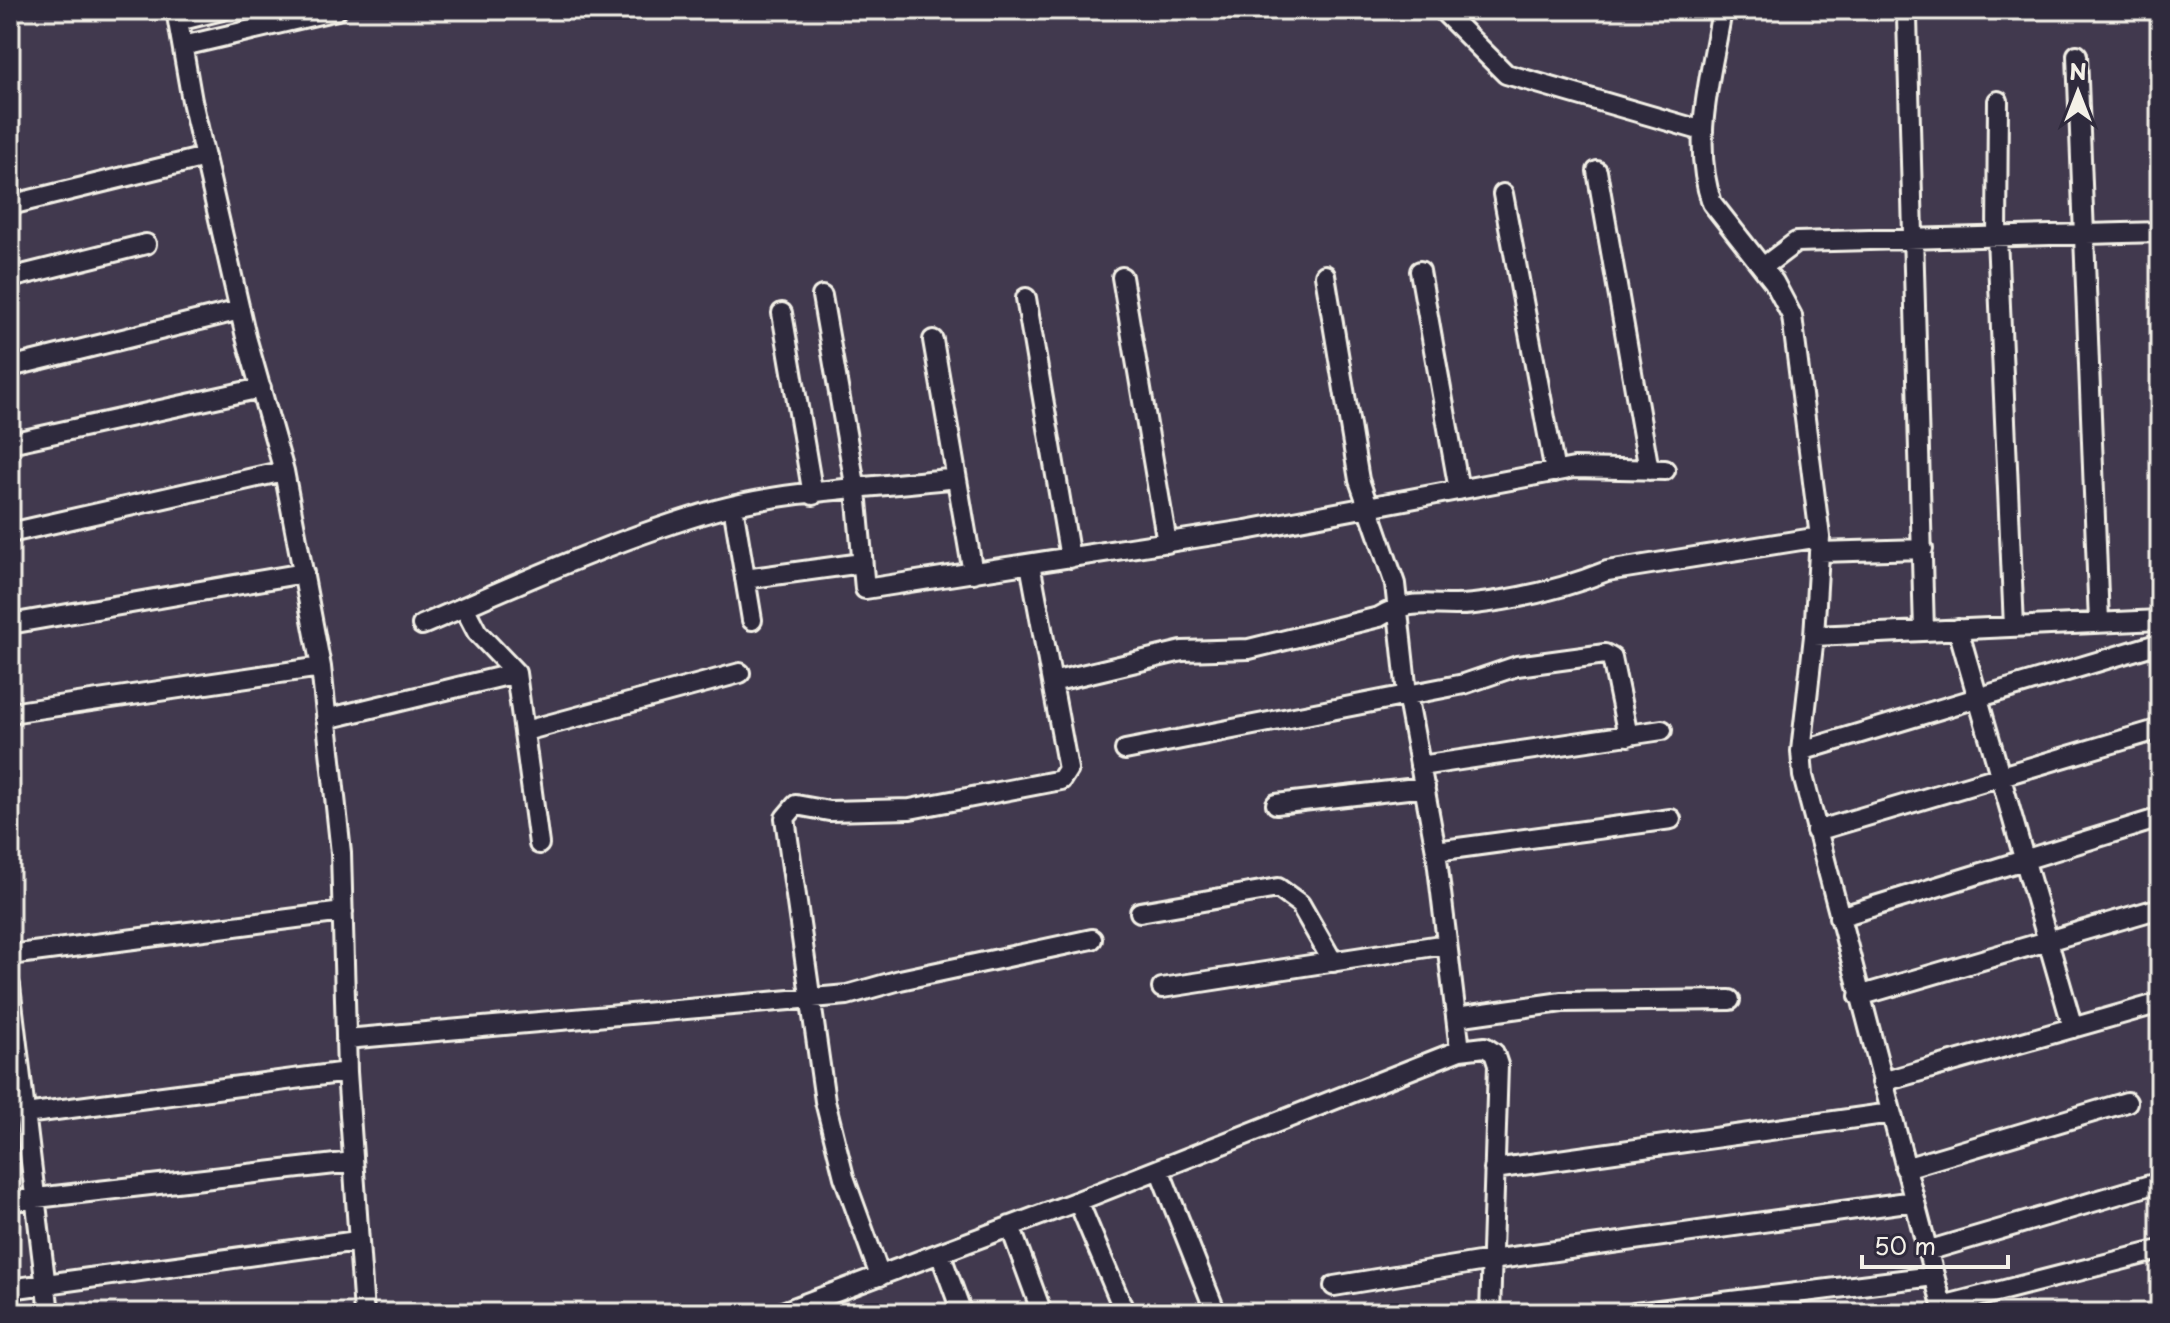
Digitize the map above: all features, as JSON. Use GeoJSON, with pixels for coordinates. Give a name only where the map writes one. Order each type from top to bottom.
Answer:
{"type":"FeatureCollection","features":[{"type":"Feature","properties":{"kind":"street"},"geometry":{"type":"LineString","coordinates":[[222,10],[177,15],[240,310],[284,471],[321,667],[341,853],[347,1072],[364,1313]]}},
{"type":"Feature","properties":{"kind":"street"},"geometry":{"type":"LineString","coordinates":[[183,46],[337,10]]}},
{"type":"Feature","properties":{"kind":"street"},"geometry":{"type":"LineString","coordinates":[[1442,10],[1506,74],[1703,131]]}},
{"type":"Feature","properties":{"kind":"street"},"geometry":{"type":"LineString","coordinates":[[1722,10],[1703,131],[1702,167],[1712,203],[1787,300],[1792,316],[1819,545],[1814,636],[1801,751],[1816,831],[1943,1310],[2160,1250]]}},
{"type":"Feature","properties":{"kind":"street"},"geometry":{"type":"LineString","coordinates":[[1907,17],[1924,631]]}},
{"type":"Feature","properties":{"kind":"street"},"geometry":{"type":"LineString","coordinates":[[2077,55],[2099,622]]}},
{"type":"Feature","properties":{"kind":"street"},"geometry":{"type":"LineString","coordinates":[[1998,101],[1997,237],[2014,627]]}},
{"type":"Feature","properties":{"kind":"street"},"geometry":{"type":"LineString","coordinates":[[10,205],[205,157]]}},
{"type":"Feature","properties":{"kind":"street"},"geometry":{"type":"LineString","coordinates":[[822,296],[856,490],[865,589],[1167,543],[1574,468],[1657,470],[1597,171]]}},
{"type":"Feature","properties":{"kind":"street"},"geometry":{"type":"LineString","coordinates":[[1503,194],[1555,472]]}},
{"type":"Feature","properties":{"kind":"street"},"geometry":{"type":"LineString","coordinates":[[1763,267],[1796,242],[2160,232]]}},
{"type":"Feature","properties":{"kind":"street"},"geometry":{"type":"LineString","coordinates":[[10,278],[146,244]]}},
{"type":"Feature","properties":{"kind":"street"},"geometry":{"type":"LineString","coordinates":[[1420,271],[1459,490]]}},
{"type":"Feature","properties":{"kind":"street"},"geometry":{"type":"LineString","coordinates":[[1325,275],[1359,480],[1392,567],[1407,694],[1436,851],[1460,1050]]}},
{"type":"Feature","properties":{"kind":"street"},"geometry":{"type":"LineString","coordinates":[[1122,277],[1167,543]]}},
{"type":"Feature","properties":{"kind":"street"},"geometry":{"type":"LineString","coordinates":[[1026,298],[1070,558]]}},
{"type":"Feature","properties":{"kind":"street"},"geometry":{"type":"LineString","coordinates":[[10,367],[240,310]]}},
{"type":"Feature","properties":{"kind":"street"},"geometry":{"type":"LineString","coordinates":[[782,313],[813,495]]}},
{"type":"Feature","properties":{"kind":"street"},"geometry":{"type":"LineString","coordinates":[[933,340],[973,573]]}},
{"type":"Feature","properties":{"kind":"street"},"geometry":{"type":"LineString","coordinates":[[10,443],[261,388]]}},
{"type":"Feature","properties":{"kind":"street"},"geometry":{"type":"LineString","coordinates":[[10,533],[284,471]]}},
{"type":"Feature","properties":{"kind":"street"},"geometry":{"type":"LineString","coordinates":[[422,625],[617,544],[733,506],[956,478]]}},
{"type":"Feature","properties":{"kind":"street"},"geometry":{"type":"LineString","coordinates":[[733,506],[752,620]]}},
{"type":"Feature","properties":{"kind":"street"},"geometry":{"type":"LineString","coordinates":[[1052,682],[1182,651],[1249,649],[1379,617],[1397,606],[1427,601],[1473,605],[1577,585],[1607,571],[1819,545],[1923,549]]}},
{"type":"Feature","properties":{"kind":"street"},"geometry":{"type":"LineString","coordinates":[[745,579],[862,563]]}},
{"type":"Feature","properties":{"kind":"street"},"geometry":{"type":"LineString","coordinates":[[880,1276],[835,1142],[785,818],[796,805],[829,811],[910,809],[1061,780],[1068,769],[1030,564]]}},
{"type":"Feature","properties":{"kind":"street"},"geometry":{"type":"LineString","coordinates":[[10,624],[304,573]]}},
{"type":"Feature","properties":{"kind":"street"},"geometry":{"type":"LineString","coordinates":[[464,607],[477,632],[516,673],[539,844]]}},
{"type":"Feature","properties":{"kind":"street"},"geometry":{"type":"LineString","coordinates":[[1814,636],[2160,620]]}},
{"type":"Feature","properties":{"kind":"street"},"geometry":{"type":"LineString","coordinates":[[1958,629],[2073,1028]]}},
{"type":"Feature","properties":{"kind":"street"},"geometry":{"type":"LineString","coordinates":[[1801,751],[2160,643]]}},
{"type":"Feature","properties":{"kind":"street"},"geometry":{"type":"LineString","coordinates":[[1125,750],[1464,684],[1517,666],[1605,654],[1612,658],[1616,669],[1628,736]]}},
{"type":"Feature","properties":{"kind":"street"},"geometry":{"type":"LineString","coordinates":[[10,713],[321,667]]}},
{"type":"Feature","properties":{"kind":"street"},"geometry":{"type":"LineString","coordinates":[[326,719],[516,673]]}},
{"type":"Feature","properties":{"kind":"street"},"geometry":{"type":"LineString","coordinates":[[525,731],[740,673]]}},
{"type":"Feature","properties":{"kind":"street"},"geometry":{"type":"LineString","coordinates":[[1816,831],[2160,729]]}},
{"type":"Feature","properties":{"kind":"street"},"geometry":{"type":"LineString","coordinates":[[1420,766],[1662,730]]}},
{"type":"Feature","properties":{"kind":"street"},"geometry":{"type":"LineString","coordinates":[[1276,804],[1425,787]]}},
{"type":"Feature","properties":{"kind":"street"},"geometry":{"type":"LineString","coordinates":[[1839,917],[2160,818]]}},
{"type":"Feature","properties":{"kind":"street"},"geometry":{"type":"LineString","coordinates":[[1436,851],[1671,819]]}},
{"type":"Feature","properties":{"kind":"street"},"geometry":{"type":"LineString","coordinates":[[1140,912],[1278,888],[1300,904],[1333,962]]}},
{"type":"Feature","properties":{"kind":"street"},"geometry":{"type":"LineString","coordinates":[[1859,996],[2160,908]]}},
{"type":"Feature","properties":{"kind":"street"},"geometry":{"type":"LineString","coordinates":[[10,955],[343,912]]}},
{"type":"Feature","properties":{"kind":"street"},"geometry":{"type":"LineString","coordinates":[[346,1039],[847,995],[900,980],[1092,939]]}},
{"type":"Feature","properties":{"kind":"street"},"geometry":{"type":"LineString","coordinates":[[1162,988],[1447,944]]}},
{"type":"Feature","properties":{"kind":"street"},"geometry":{"type":"LineString","coordinates":[[10,986],[49,1313]]}},
{"type":"Feature","properties":{"kind":"street"},"geometry":{"type":"LineString","coordinates":[[1456,1017],[1562,1002],[1730,1000]]}},
{"type":"Feature","properties":{"kind":"street"},"geometry":{"type":"LineString","coordinates":[[1882,1082],[2160,1003]]}},
{"type":"Feature","properties":{"kind":"street"},"geometry":{"type":"LineString","coordinates":[[780,1313],[1078,1201],[1460,1050],[1485,1047],[1494,1053],[1498,1065],[1490,1313]]}},
{"type":"Feature","properties":{"kind":"street"},"geometry":{"type":"LineString","coordinates":[[25,1114],[347,1072]]}},
{"type":"Feature","properties":{"kind":"street"},"geometry":{"type":"LineString","coordinates":[[1905,1168],[2127,1102]]}},
{"type":"Feature","properties":{"kind":"street"},"geometry":{"type":"LineString","coordinates":[[1494,1169],[1891,1113]]}},
{"type":"Feature","properties":{"kind":"street"},"geometry":{"type":"LineString","coordinates":[[10,1201],[353,1162]]}},
{"type":"Feature","properties":{"kind":"street"},"geometry":{"type":"LineString","coordinates":[[1159,1169],[1216,1313]]}},
{"type":"Feature","properties":{"kind":"street"},"geometry":{"type":"LineString","coordinates":[[1927,1251],[2150,1185]]}},
{"type":"Feature","properties":{"kind":"street"},"geometry":{"type":"LineString","coordinates":[[1078,1201],[1125,1313]]}},
{"type":"Feature","properties":{"kind":"street"},"geometry":{"type":"LineString","coordinates":[[1334,1286],[1491,1260],[1914,1201]]}},
{"type":"Feature","properties":{"kind":"street"},"geometry":{"type":"LineString","coordinates":[[1010,1226],[1042,1313]]}},
{"type":"Feature","properties":{"kind":"street"},"geometry":{"type":"LineString","coordinates":[[10,1289],[357,1241]]}},
{"type":"Feature","properties":{"kind":"street"},"geometry":{"type":"LineString","coordinates":[[940,1253],[962,1313]]}},
{"type":"Feature","properties":{"kind":"street"},"geometry":{"type":"LineString","coordinates":[[1635,1313],[1934,1276]]}}]}
